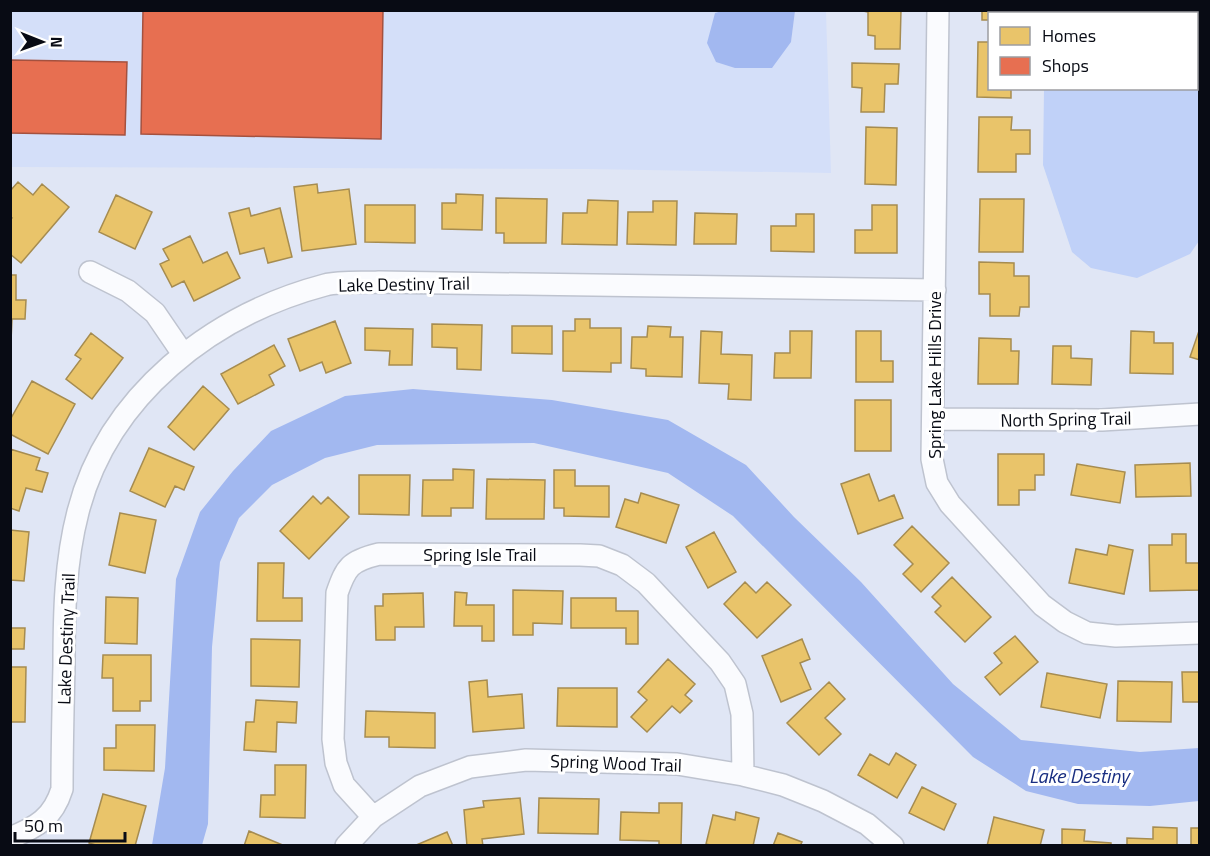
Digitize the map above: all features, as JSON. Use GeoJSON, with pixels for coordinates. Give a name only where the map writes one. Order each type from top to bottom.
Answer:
{"type":"FeatureCollection","features":[{"type":"Feature","properties":{"kind":"street","name":"Spring Lake Hills Drive"},"geometry":{"type":"LineString","coordinates":[[938,10],[932,459],[937,483],[950,504],[1042,605],[1065,622],[1087,633],[1116,636],[1200,633]]}},
{"type":"Feature","properties":{"kind":"street"},"geometry":{"type":"LineString","coordinates":[[90,272],[128,291],[155,313],[183,354]]}},
{"type":"Feature","properties":{"kind":"street","name":"Lake Destiny Trail"},"geometry":{"type":"LineString","coordinates":[[10,838],[28,831],[45,819],[57,803],[62,789],[64,619],[69,558],[78,511],[92,470],[119,424],[147,387],[183,354],[229,324],[280,300],[327,285],[379,282],[935,290]]}},
{"type":"Feature","properties":{"kind":"street","name":"North Spring Trail"},"geometry":{"type":"LineString","coordinates":[[933,419],[1102,420],[1200,414]]}},
{"type":"Feature","properties":{"kind":"street","name":"Spring Isle Trail"},"geometry":{"type":"LineString","coordinates":[[373,817],[344,785],[336,763],[333,739],[337,594],[344,573],[359,559],[378,554],[580,555],[599,556],[622,565],[646,583],[720,662],[735,684],[742,714],[743,775]]}},
{"type":"Feature","properties":{"kind":"street","name":"Spring Wood Trail"},"geometry":{"type":"LineString","coordinates":[[346,846],[373,817],[420,786],[470,767],[526,760],[677,764],[743,775],[783,785],[823,801],[867,824],[893,846]]}},
{"type":"Feature","properties":{"kind":"shaded area"},"geometry":{"type":"Polygon","coordinates":[[[11,11],[722,11],[715,14],[791,42],[795,11],[826,11],[831,173],[586,169],[11,167],[11,11]]]}},
{"type":"Feature","properties":{"kind":"shaded area"},"geometry":{"type":"Polygon","coordinates":[[[1199,11],[1199,241],[1190,254],[1137,278],[1091,268],[1072,252],[1043,165],[1044,90],[1198,90],[1198,12],[1080,12],[1199,11]]]}},
{"type":"Feature","properties":{"kind":"water"},"geometry":{"type":"Polygon","coordinates":[[[722,11],[795,11],[791,42],[772,68],[735,68],[716,62],[707,43],[715,13],[722,11]]]}},
{"type":"Feature","properties":{"kind":"water","name":"Lake Destiny"},"geometry":{"type":"Polygon","coordinates":[[[413,389],[552,400],[668,420],[746,465],[794,517],[861,582],[953,684],[1021,740],[1140,752],[1199,748],[1199,801],[1150,806],[1078,804],[1026,791],[973,757],[733,516],[668,473],[534,443],[377,445],[325,458],[272,485],[239,518],[220,562],[212,647],[208,824],[202,845],[152,845],[165,768],[176,579],[200,512],[233,471],[271,431],[345,396],[413,389]]]}},
{"type":"Feature","properties":{"kind":"building: Homes"},"geometry":{"type":"Polygon","coordinates":[[[858,10],[901,10],[900,49],[875,49],[875,36],[868,35],[868,12],[858,10]]]}},
{"type":"Feature","properties":{"kind":"building: Homes"},"geometry":{"type":"Polygon","coordinates":[[[982,10],[1010,10],[1010,12],[988,12],[988,20],[982,20],[982,10]]]}},
{"type":"Feature","properties":{"kind":"building: Homes"},"geometry":{"type":"Polygon","coordinates":[[[978,42],[988,42],[988,90],[1011,90],[1011,98],[977,97],[978,42]]]}},
{"type":"Feature","properties":{"kind":"building: Homes"},"geometry":{"type":"Polygon","coordinates":[[[852,63],[899,64],[898,84],[885,84],[884,112],[861,112],[862,88],[852,87],[852,63]]]}},
{"type":"Feature","properties":{"kind":"building: Homes"},"geometry":{"type":"Polygon","coordinates":[[[979,117],[1012,117],[1011,130],[1030,130],[1030,154],[1016,154],[1016,172],[978,172],[979,117]]]}},
{"type":"Feature","properties":{"kind":"building: Homes"},"geometry":{"type":"Polygon","coordinates":[[[866,127],[897,128],[896,185],[865,184],[866,127]]]}},
{"type":"Feature","properties":{"kind":"building: Homes"},"geometry":{"type":"Polygon","coordinates":[[[18,182],[33,195],[42,184],[69,207],[21,263],[10,254],[10,220],[12,218],[10,217],[10,191],[18,182]]]}},
{"type":"Feature","properties":{"kind":"building: Homes"},"geometry":{"type":"Polygon","coordinates":[[[317,184],[318,193],[349,189],[356,244],[302,251],[294,187],[317,184]]]}},
{"type":"Feature","properties":{"kind":"building: Homes"},"geometry":{"type":"Polygon","coordinates":[[[456,194],[483,195],[482,230],[442,229],[442,203],[456,203],[456,194]]]}},
{"type":"Feature","properties":{"kind":"building: Homes"},"geometry":{"type":"Polygon","coordinates":[[[116,195],[152,212],[135,249],[99,232],[116,195]]]}},
{"type":"Feature","properties":{"kind":"building: Homes"},"geometry":{"type":"Polygon","coordinates":[[[496,198],[547,199],[546,243],[504,243],[504,233],[496,233],[496,198]]]}},
{"type":"Feature","properties":{"kind":"building: Homes"},"geometry":{"type":"Polygon","coordinates":[[[980,199],[1024,199],[1023,252],[979,252],[980,199]]]}},
{"type":"Feature","properties":{"kind":"building: Homes"},"geometry":{"type":"Polygon","coordinates":[[[588,200],[618,201],[617,245],[562,244],[563,213],[587,213],[588,200]]]}},
{"type":"Feature","properties":{"kind":"building: Homes"},"geometry":{"type":"Polygon","coordinates":[[[653,201],[677,201],[676,245],[627,244],[628,212],[653,212],[653,201]]]}},
{"type":"Feature","properties":{"kind":"building: Homes"},"geometry":{"type":"Polygon","coordinates":[[[365,205],[415,205],[415,243],[365,242],[365,205]]]}},
{"type":"Feature","properties":{"kind":"building: Homes"},"geometry":{"type":"Polygon","coordinates":[[[872,205],[897,205],[897,253],[855,253],[855,230],[872,230],[872,205]]]}},
{"type":"Feature","properties":{"kind":"building: Homes"},"geometry":{"type":"Polygon","coordinates":[[[249,208],[251,216],[280,208],[292,257],[268,263],[264,248],[240,254],[229,213],[249,208]]]}},
{"type":"Feature","properties":{"kind":"building: Homes"},"geometry":{"type":"Polygon","coordinates":[[[695,213],[737,214],[736,244],[694,244],[695,213]]]}},
{"type":"Feature","properties":{"kind":"building: Homes"},"geometry":{"type":"Polygon","coordinates":[[[796,214],[814,214],[814,252],[771,251],[771,226],[796,226],[796,214]]]}},
{"type":"Feature","properties":{"kind":"building: Homes"},"geometry":{"type":"Polygon","coordinates":[[[190,236],[203,263],[227,252],[240,278],[194,301],[184,281],[172,287],[160,264],[169,260],[163,249],[190,236]]]}},
{"type":"Feature","properties":{"kind":"building: Homes"},"geometry":{"type":"Polygon","coordinates":[[[979,262],[1014,263],[1014,276],[1029,276],[1029,307],[1020,307],[1019,316],[990,316],[990,294],[979,294],[979,262]]]}},
{"type":"Feature","properties":{"kind":"building: Homes"},"geometry":{"type":"Polygon","coordinates":[[[10,275],[16,275],[16,300],[26,300],[25,319],[12,319],[11,341],[10,275]]]}},
{"type":"Feature","properties":{"kind":"building: Homes"},"geometry":{"type":"Polygon","coordinates":[[[575,319],[590,319],[590,328],[621,328],[621,363],[611,363],[611,372],[563,371],[563,331],[575,331],[575,319]]]}},
{"type":"Feature","properties":{"kind":"building: Homes"},"geometry":{"type":"Polygon","coordinates":[[[335,321],[351,363],[326,373],[322,362],[300,371],[288,339],[335,321]]]}},
{"type":"Feature","properties":{"kind":"building: Homes"},"geometry":{"type":"Polygon","coordinates":[[[432,324],[482,325],[481,370],[457,369],[457,348],[432,347],[432,324]]]}},
{"type":"Feature","properties":{"kind":"building: Homes"},"geometry":{"type":"Polygon","coordinates":[[[512,326],[552,326],[552,354],[512,353],[512,326]]]}},
{"type":"Feature","properties":{"kind":"building: Homes"},"geometry":{"type":"Polygon","coordinates":[[[648,326],[671,327],[670,337],[683,337],[682,377],[646,376],[646,369],[631,368],[632,337],[647,337],[648,326]]]}},
{"type":"Feature","properties":{"kind":"building: Homes"},"geometry":{"type":"Polygon","coordinates":[[[365,328],[413,329],[412,365],[389,365],[390,351],[365,350],[365,328]]]}},
{"type":"Feature","properties":{"kind":"building: Homes"},"geometry":{"type":"Polygon","coordinates":[[[1200,328],[1200,360],[1190,357],[1200,328]]]}},
{"type":"Feature","properties":{"kind":"building: Homes"},"geometry":{"type":"Polygon","coordinates":[[[701,331],[722,332],[721,354],[752,355],[751,400],[728,399],[729,384],[699,383],[701,331]]]}},
{"type":"Feature","properties":{"kind":"building: Homes"},"geometry":{"type":"Polygon","coordinates":[[[790,331],[812,331],[811,378],[774,378],[775,353],[790,353],[790,331]]]}},
{"type":"Feature","properties":{"kind":"building: Homes"},"geometry":{"type":"Polygon","coordinates":[[[856,331],[881,331],[881,361],[893,361],[893,382],[856,382],[856,331]]]}},
{"type":"Feature","properties":{"kind":"building: Homes"},"geometry":{"type":"Polygon","coordinates":[[[1131,331],[1154,332],[1154,343],[1173,343],[1173,374],[1130,373],[1131,331]]]}},
{"type":"Feature","properties":{"kind":"building: Homes"},"geometry":{"type":"Polygon","coordinates":[[[91,333],[123,358],[92,399],[66,379],[81,359],[75,355],[91,333]]]}},
{"type":"Feature","properties":{"kind":"building: Homes"},"geometry":{"type":"Polygon","coordinates":[[[979,338],[1011,339],[1011,351],[1019,351],[1018,384],[978,384],[979,338]]]}},
{"type":"Feature","properties":{"kind":"building: Homes"},"geometry":{"type":"Polygon","coordinates":[[[274,345],[285,366],[269,375],[274,385],[238,404],[221,374],[274,345]]]}},
{"type":"Feature","properties":{"kind":"building: Homes"},"geometry":{"type":"Polygon","coordinates":[[[1053,346],[1071,346],[1071,358],[1092,359],[1091,385],[1052,384],[1053,346]]]}},
{"type":"Feature","properties":{"kind":"building: Homes"},"geometry":{"type":"Polygon","coordinates":[[[32,381],[75,404],[48,454],[10,434],[10,420],[32,381]]]}},
{"type":"Feature","properties":{"kind":"building: Homes"},"geometry":{"type":"Polygon","coordinates":[[[203,386],[229,409],[194,450],[168,427],[203,386]]]}},
{"type":"Feature","properties":{"kind":"building: Homes"},"geometry":{"type":"Polygon","coordinates":[[[855,400],[891,400],[891,451],[855,451],[855,400]]]}},
{"type":"Feature","properties":{"kind":"building: Homes"},"geometry":{"type":"Polygon","coordinates":[[[149,448],[194,467],[184,490],[175,486],[165,507],[130,491],[149,448]]]}},
{"type":"Feature","properties":{"kind":"building: Homes"},"geometry":{"type":"Polygon","coordinates":[[[10,449],[40,458],[36,470],[48,473],[42,492],[26,488],[19,511],[10,508],[10,449]]]}},
{"type":"Feature","properties":{"kind":"building: Homes"},"geometry":{"type":"Polygon","coordinates":[[[998,454],[1044,454],[1044,475],[1035,475],[1035,490],[1019,490],[1019,505],[998,505],[998,454]]]}},
{"type":"Feature","properties":{"kind":"building: Homes"},"geometry":{"type":"Polygon","coordinates":[[[1190,463],[1191,496],[1136,497],[1135,465],[1190,463]]]}},
{"type":"Feature","properties":{"kind":"building: Homes"},"geometry":{"type":"Polygon","coordinates":[[[1077,464],[1125,472],[1120,503],[1071,495],[1077,464]]]}},
{"type":"Feature","properties":{"kind":"building: Homes"},"geometry":{"type":"Polygon","coordinates":[[[453,469],[474,470],[473,508],[451,508],[451,516],[422,516],[423,480],[453,480],[453,469]]]}},
{"type":"Feature","properties":{"kind":"building: Homes"},"geometry":{"type":"Polygon","coordinates":[[[554,470],[575,470],[575,486],[609,486],[609,517],[564,516],[564,508],[554,508],[554,470]]]}},
{"type":"Feature","properties":{"kind":"building: Homes"},"geometry":{"type":"Polygon","coordinates":[[[869,474],[879,501],[894,495],[903,518],[858,534],[841,484],[869,474]]]}},
{"type":"Feature","properties":{"kind":"building: Homes"},"geometry":{"type":"Polygon","coordinates":[[[359,475],[410,475],[409,515],[359,514],[359,475]]]}},
{"type":"Feature","properties":{"kind":"building: Homes"},"geometry":{"type":"Polygon","coordinates":[[[487,479],[545,480],[544,519],[486,519],[487,479]]]}},
{"type":"Feature","properties":{"kind":"building: Homes"},"geometry":{"type":"Polygon","coordinates":[[[641,493],[679,505],[666,543],[616,527],[625,499],[638,503],[641,493]]]}},
{"type":"Feature","properties":{"kind":"building: Homes"},"geometry":{"type":"Polygon","coordinates":[[[313,496],[321,504],[328,497],[349,517],[309,559],[280,531],[313,496]]]}},
{"type":"Feature","properties":{"kind":"building: Homes"},"geometry":{"type":"Polygon","coordinates":[[[120,513],[156,520],[145,573],[109,565],[120,513]]]}},
{"type":"Feature","properties":{"kind":"building: Homes"},"geometry":{"type":"Polygon","coordinates":[[[912,526],[949,563],[921,592],[903,574],[913,564],[894,545],[912,526]]]}},
{"type":"Feature","properties":{"kind":"building: Homes"},"geometry":{"type":"Polygon","coordinates":[[[10,530],[29,532],[24,581],[10,580],[10,530]]]}},
{"type":"Feature","properties":{"kind":"building: Homes"},"geometry":{"type":"Polygon","coordinates":[[[714,532],[736,572],[708,588],[686,547],[714,532]]]}},
{"type":"Feature","properties":{"kind":"building: Homes"},"geometry":{"type":"Polygon","coordinates":[[[1172,534],[1186,534],[1186,563],[1200,563],[1200,590],[1150,591],[1149,545],[1172,545],[1172,534]]]}},
{"type":"Feature","properties":{"kind":"building: Homes"},"geometry":{"type":"Polygon","coordinates":[[[1109,545],[1133,550],[1124,594],[1069,583],[1076,549],[1107,555],[1109,545]]]}},
{"type":"Feature","properties":{"kind":"building: Homes"},"geometry":{"type":"Polygon","coordinates":[[[258,563],[284,563],[283,598],[302,598],[302,621],[257,621],[258,563]]]}},
{"type":"Feature","properties":{"kind":"building: Homes"},"geometry":{"type":"Polygon","coordinates":[[[952,577],[991,617],[965,642],[935,612],[941,606],[932,597],[952,577]]]}},
{"type":"Feature","properties":{"kind":"building: Homes"},"geometry":{"type":"Polygon","coordinates":[[[745,582],[756,593],[767,582],[791,605],[757,638],[724,604],[745,582]]]}},
{"type":"Feature","properties":{"kind":"building: Homes"},"geometry":{"type":"Polygon","coordinates":[[[513,590],[563,591],[562,624],[533,623],[533,635],[513,635],[513,590]]]}},
{"type":"Feature","properties":{"kind":"building: Homes"},"geometry":{"type":"Polygon","coordinates":[[[455,592],[467,593],[466,605],[494,605],[494,641],[482,641],[482,626],[454,626],[455,592]]]}},
{"type":"Feature","properties":{"kind":"building: Homes"},"geometry":{"type":"Polygon","coordinates":[[[423,593],[424,627],[395,627],[395,640],[376,640],[375,606],[383,606],[383,594],[423,593]]]}},
{"type":"Feature","properties":{"kind":"building: Homes"},"geometry":{"type":"Polygon","coordinates":[[[106,597],[138,598],[137,644],[105,643],[106,597]]]}},
{"type":"Feature","properties":{"kind":"building: Homes"},"geometry":{"type":"Polygon","coordinates":[[[571,598],[616,598],[616,611],[638,611],[638,644],[626,644],[626,628],[571,628],[571,598]]]}},
{"type":"Feature","properties":{"kind":"building: Homes"},"geometry":{"type":"Polygon","coordinates":[[[10,628],[25,628],[24,649],[10,649],[10,628]]]}},
{"type":"Feature","properties":{"kind":"building: Homes"},"geometry":{"type":"Polygon","coordinates":[[[1015,636],[1038,662],[1000,695],[985,677],[1002,663],[994,653],[1015,636]]]}},
{"type":"Feature","properties":{"kind":"building: Homes"},"geometry":{"type":"Polygon","coordinates":[[[251,639],[300,640],[299,687],[251,686],[251,639]]]}},
{"type":"Feature","properties":{"kind":"building: Homes"},"geometry":{"type":"Polygon","coordinates":[[[802,639],[810,659],[800,663],[811,689],[781,702],[762,656],[802,639]]]}},
{"type":"Feature","properties":{"kind":"building: Homes"},"geometry":{"type":"Polygon","coordinates":[[[103,655],[151,655],[151,701],[140,701],[140,711],[113,711],[113,678],[102,678],[103,655]]]}},
{"type":"Feature","properties":{"kind":"building: Homes"},"geometry":{"type":"Polygon","coordinates":[[[668,659],[695,684],[685,695],[692,701],[680,713],[672,706],[647,732],[631,717],[647,700],[638,692],[668,659]]]}},
{"type":"Feature","properties":{"kind":"building: Homes"},"geometry":{"type":"Polygon","coordinates":[[[10,667],[26,667],[25,722],[10,722],[10,667]]]}},
{"type":"Feature","properties":{"kind":"building: Homes"},"geometry":{"type":"Polygon","coordinates":[[[1182,672],[1200,672],[1200,702],[1183,702],[1182,672]]]}},
{"type":"Feature","properties":{"kind":"building: Homes"},"geometry":{"type":"Polygon","coordinates":[[[1047,673],[1107,684],[1100,718],[1041,707],[1047,673]]]}},
{"type":"Feature","properties":{"kind":"building: Homes"},"geometry":{"type":"Polygon","coordinates":[[[487,680],[488,697],[522,694],[524,728],[473,732],[469,682],[487,680]]]}},
{"type":"Feature","properties":{"kind":"building: Homes"},"geometry":{"type":"Polygon","coordinates":[[[1118,681],[1172,682],[1171,722],[1117,721],[1118,681]]]}},
{"type":"Feature","properties":{"kind":"building: Homes"},"geometry":{"type":"Polygon","coordinates":[[[829,682],[845,699],[825,718],[841,734],[819,755],[787,723],[829,682]]]}},
{"type":"Feature","properties":{"kind":"building: Homes"},"geometry":{"type":"Polygon","coordinates":[[[558,688],[617,688],[617,727],[557,726],[558,688]]]}},
{"type":"Feature","properties":{"kind":"building: Homes"},"geometry":{"type":"Polygon","coordinates":[[[256,700],[297,702],[296,723],[277,722],[276,752],[244,750],[246,722],[254,722],[256,700]]]}},
{"type":"Feature","properties":{"kind":"building: Homes"},"geometry":{"type":"Polygon","coordinates":[[[366,711],[435,713],[435,748],[389,747],[389,737],[365,737],[366,711]]]}},
{"type":"Feature","properties":{"kind":"building: Homes"},"geometry":{"type":"Polygon","coordinates":[[[116,725],[155,725],[154,771],[104,770],[104,748],[116,748],[116,725]]]}},
{"type":"Feature","properties":{"kind":"building: Homes"},"geometry":{"type":"Polygon","coordinates":[[[896,753],[916,765],[897,798],[858,775],[870,754],[889,765],[896,753]]]}},
{"type":"Feature","properties":{"kind":"building: Homes"},"geometry":{"type":"Polygon","coordinates":[[[275,765],[306,765],[305,818],[260,817],[261,795],[275,795],[275,765]]]}},
{"type":"Feature","properties":{"kind":"building: Homes"},"geometry":{"type":"Polygon","coordinates":[[[922,787],[956,804],[944,830],[909,813],[922,787]]]}},
{"type":"Feature","properties":{"kind":"building: Homes"},"geometry":{"type":"Polygon","coordinates":[[[103,794],[146,806],[135,846],[99,846],[89,843],[103,794]]]}},
{"type":"Feature","properties":{"kind":"building: Homes"},"geometry":{"type":"Polygon","coordinates":[[[520,798],[524,834],[482,839],[483,846],[467,846],[464,810],[484,807],[483,801],[520,798]]]}},
{"type":"Feature","properties":{"kind":"building: Homes"},"geometry":{"type":"Polygon","coordinates":[[[539,798],[599,799],[598,834],[538,833],[539,798]]]}},
{"type":"Feature","properties":{"kind":"building: Homes"},"geometry":{"type":"Polygon","coordinates":[[[659,803],[682,803],[681,846],[659,846],[659,841],[620,840],[621,812],[659,813],[659,803]]]}},
{"type":"Feature","properties":{"kind":"building: Homes"},"geometry":{"type":"Polygon","coordinates":[[[736,812],[759,818],[753,846],[706,844],[713,815],[735,820],[736,812]]]}},
{"type":"Feature","properties":{"kind":"building: Homes"},"geometry":{"type":"Polygon","coordinates":[[[994,817],[1044,830],[1040,846],[987,846],[994,817]]]}},
{"type":"Feature","properties":{"kind":"building: Homes"},"geometry":{"type":"Polygon","coordinates":[[[1153,827],[1177,828],[1177,846],[1127,846],[1127,838],[1153,839],[1153,827]]]}},
{"type":"Feature","properties":{"kind":"building: Homes"},"geometry":{"type":"Polygon","coordinates":[[[1191,828],[1200,828],[1200,846],[1191,846],[1191,828]]]}},
{"type":"Feature","properties":{"kind":"building: Homes"},"geometry":{"type":"Polygon","coordinates":[[[1062,829],[1085,830],[1084,841],[1111,843],[1111,846],[1062,846],[1062,829]]]}},
{"type":"Feature","properties":{"kind":"building: Homes"},"geometry":{"type":"Polygon","coordinates":[[[249,831],[285,846],[244,846],[249,831]]]}},
{"type":"Feature","properties":{"kind":"building: Homes"},"geometry":{"type":"Polygon","coordinates":[[[447,832],[453,846],[414,846],[447,832]]]}},
{"type":"Feature","properties":{"kind":"building: Homes"},"geometry":{"type":"Polygon","coordinates":[[[778,833],[802,842],[800,846],[773,846],[778,833]]]}},
{"type":"Feature","properties":{"kind":"building: Shops"},"geometry":{"type":"Polygon","coordinates":[[[143,10],[383,10],[381,139],[141,134],[143,10]]]}},
{"type":"Feature","properties":{"kind":"building: Shops"},"geometry":{"type":"Polygon","coordinates":[[[10,60],[127,62],[125,135],[10,133],[10,60]]]}}]}
